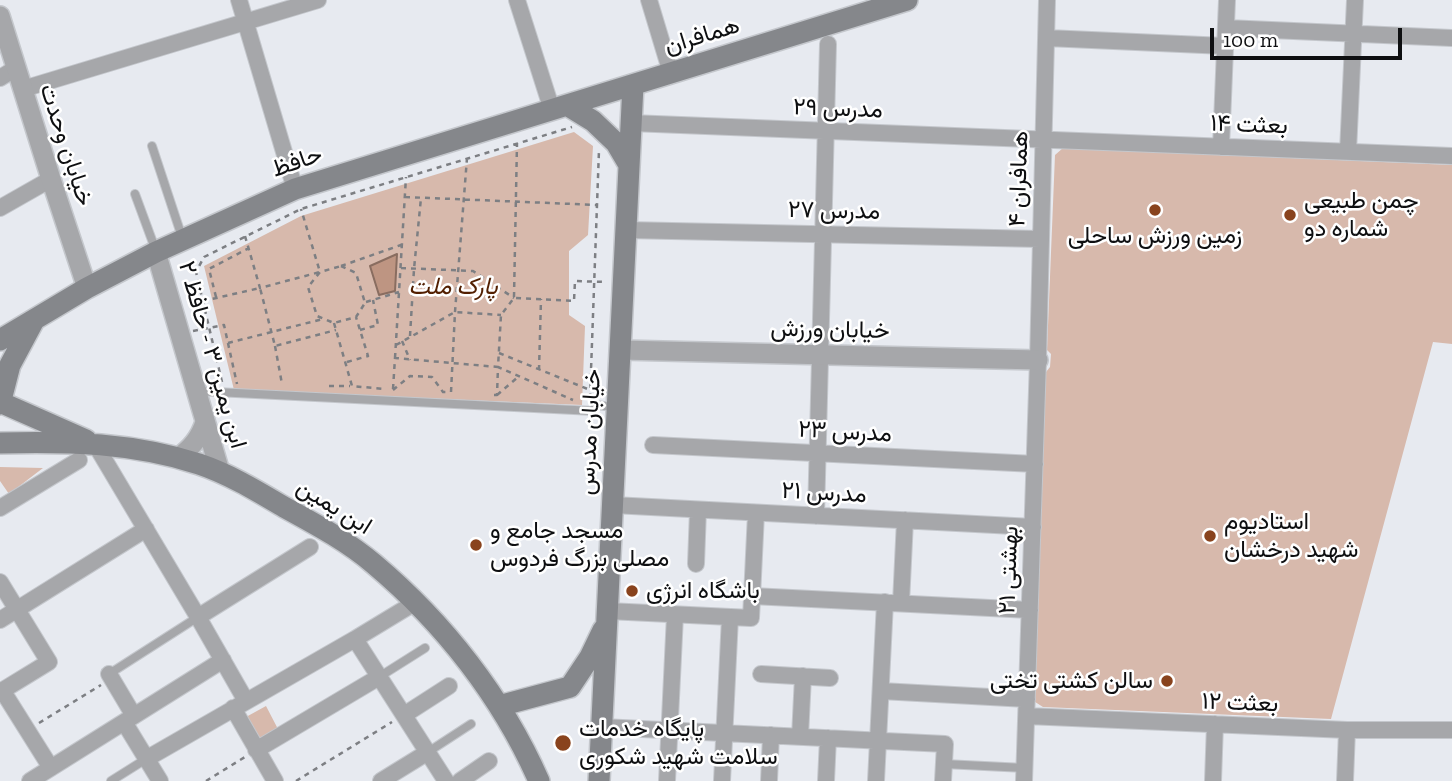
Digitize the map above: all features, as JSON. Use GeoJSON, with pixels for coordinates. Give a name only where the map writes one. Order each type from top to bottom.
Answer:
{"type":"FeatureCollection","features":[{"type":"Feature","properties":{"kind":"main road","name":"همافران"},"geometry":{"type":"LineString","coordinates":[[633,85],[863,7],[907,0]]}},
{"type":"Feature","properties":{"kind":"main road","name":"حافظ"},"geometry":{"type":"LineString","coordinates":[[0,340],[87,289],[183,240],[559,107],[633,85]]}},
{"type":"Feature","properties":{"kind":"main road","name":"خیابان مدرس"},"geometry":{"type":"LineString","coordinates":[[599,781],[633,85]]}},
{"type":"Feature","properties":{"kind":"main road"},"geometry":{"type":"LineString","coordinates":[[559,107],[593,121],[616,143],[629,166]]}},
{"type":"Feature","properties":{"kind":"main road"},"geometry":{"type":"LineString","coordinates":[[35,320],[5,358],[0,403],[95,444]]}},
{"type":"Feature","properties":{"kind":"main road","name":"ابن یمین"},"geometry":{"type":"LineString","coordinates":[[0,443],[95,444],[178,458],[220,472],[322,528],[372,562],[416,602],[460,651],[499,706],[539,781]]}},
{"type":"Feature","properties":{"kind":"main road"},"geometry":{"type":"LineString","coordinates":[[570,687],[597,645],[608,611]]}},
{"type":"Feature","properties":{"kind":"main road"},"geometry":{"type":"LineString","coordinates":[[499,706],[570,687],[595,698],[603,718]]}},
{"type":"Feature","properties":{"kind":"street"},"geometry":{"type":"LineString","coordinates":[[239,0],[298,199]]}},
{"type":"Feature","properties":{"kind":"street"},"geometry":{"type":"LineString","coordinates":[[23,89],[318,0]]}},
{"type":"Feature","properties":{"kind":"street"},"geometry":{"type":"LineString","coordinates":[[517,0],[559,107]]}},
{"type":"Feature","properties":{"kind":"street"},"geometry":{"type":"LineString","coordinates":[[649,0],[671,73]]}},
{"type":"Feature","properties":{"kind":"street","name":"همافران ۴"},"geometry":{"type":"LineString","coordinates":[[1038,360],[1047,0]]}},
{"type":"Feature","properties":{"kind":"street"},"geometry":{"type":"LineString","coordinates":[[1221,147],[1227,0]]}},
{"type":"Feature","properties":{"kind":"street"},"geometry":{"type":"LineString","coordinates":[[1348,152],[1354,0]]}},
{"type":"Feature","properties":{"kind":"street","name":"خیابان وحدت"},"geometry":{"type":"LineString","coordinates":[[0,16],[8,73],[23,89],[87,289]]}},
{"type":"Feature","properties":{"kind":"street"},"geometry":{"type":"LineString","coordinates":[[1226,27],[1452,38]]}},
{"type":"Feature","properties":{"kind":"street"},"geometry":{"type":"LineString","coordinates":[[1047,38],[1225,46]]}},
{"type":"Feature","properties":{"kind":"street"},"geometry":{"type":"LineString","coordinates":[[816,516],[828,44]]}},
{"type":"Feature","properties":{"kind":"street","name":"مدرس ۲۹"},"geometry":{"type":"LineString","coordinates":[[631,123],[1043,140]]}},
{"type":"Feature","properties":{"kind":"street","name":"بعثت ۱۴"},"geometry":{"type":"LineString","coordinates":[[1043,140],[1452,156]]}},
{"type":"Feature","properties":{"kind":"street"},"geometry":{"type":"LineString","coordinates":[[0,208],[51,179]]}},
{"type":"Feature","properties":{"kind":"street","name":"مدرس ۲۷"},"geometry":{"type":"LineString","coordinates":[[626,230],[1040,239]]}},
{"type":"Feature","properties":{"kind":"street","name":"ابن یمین ۳ - حافظ ۲"},"geometry":{"type":"LineString","coordinates":[[156,252],[220,472]]}},
{"type":"Feature","properties":{"kind":"street","name":"خیابان ورزش"},"geometry":{"type":"LineString","coordinates":[[621,350],[1038,360]]}},
{"type":"Feature","properties":{"kind":"street","name":"بهشتی ۲۱"},"geometry":{"type":"LineString","coordinates":[[1025,775],[1038,360]]}},
{"type":"Feature","properties":{"kind":"street"},"geometry":{"type":"LineString","coordinates":[[178,458],[202,433],[205,422]]}},
{"type":"Feature","properties":{"kind":"street"},"geometry":{"type":"LineString","coordinates":[[95,444],[223,660],[256,750],[275,781]]}},
{"type":"Feature","properties":{"kind":"street","name":"مدرس ۲۳"},"geometry":{"type":"LineString","coordinates":[[653,445],[1035,464]]}},
{"type":"Feature","properties":{"kind":"street"},"geometry":{"type":"LineString","coordinates":[[0,508],[79,460]]}},
{"type":"Feature","properties":{"kind":"street","name":"مدرس ۲۱"},"geometry":{"type":"LineString","coordinates":[[613,505],[1033,527]]}},
{"type":"Feature","properties":{"kind":"street"},"geometry":{"type":"LineString","coordinates":[[696,564],[698,510]]}},
{"type":"Feature","properties":{"kind":"street"},"geometry":{"type":"LineString","coordinates":[[608,611],[751,618],[756,513]]}},
{"type":"Feature","properties":{"kind":"street"},"geometry":{"type":"LineString","coordinates":[[876,781],[881,691],[905,520]]}},
{"type":"Feature","properties":{"kind":"street"},"geometry":{"type":"LineString","coordinates":[[0,620],[146,529]]}},
{"type":"Feature","properties":{"kind":"street"},"geometry":{"type":"LineString","coordinates":[[198,617],[310,547]]}},
{"type":"Feature","properties":{"kind":"street"},"geometry":{"type":"LineString","coordinates":[[0,582],[49,662],[1,691],[51,768]]}},
{"type":"Feature","properties":{"kind":"street"},"geometry":{"type":"LineString","coordinates":[[752,596],[1030,610]]}},
{"type":"Feature","properties":{"kind":"street"},"geometry":{"type":"LineString","coordinates":[[146,759],[416,602]]}},
{"type":"Feature","properties":{"kind":"street"},"geometry":{"type":"LineString","coordinates":[[667,781],[675,615]]}},
{"type":"Feature","properties":{"kind":"street"},"geometry":{"type":"LineString","coordinates":[[722,781],[730,617]]}},
{"type":"Feature","properties":{"kind":"street"},"geometry":{"type":"LineString","coordinates":[[355,639],[446,781]]}},
{"type":"Feature","properties":{"kind":"street"},"geometry":{"type":"LineString","coordinates":[[30,781],[223,660]]}},
{"type":"Feature","properties":{"kind":"street"},"geometry":{"type":"LineString","coordinates":[[761,674],[830,678]]}},
{"type":"Feature","properties":{"kind":"street"},"geometry":{"type":"LineString","coordinates":[[110,676],[146,759],[160,781]]}},
{"type":"Feature","properties":{"kind":"street"},"geometry":{"type":"LineString","coordinates":[[800,737],[803,676]]}},
{"type":"Feature","properties":{"kind":"street"},"geometry":{"type":"LineString","coordinates":[[256,750],[379,677]]}},
{"type":"Feature","properties":{"kind":"street"},"geometry":{"type":"LineString","coordinates":[[404,715],[449,686]]}},
{"type":"Feature","properties":{"kind":"street"},"geometry":{"type":"LineString","coordinates":[[881,691],[1027,699]]}},
{"type":"Feature","properties":{"kind":"street","name":"بعثت ۱۲"},"geometry":{"type":"LineString","coordinates":[[1027,716],[1347,730],[1452,730]]}},
{"type":"Feature","properties":{"kind":"street"},"geometry":{"type":"LineString","coordinates":[[603,718],[670,730],[945,744],[943,781]]}},
{"type":"Feature","properties":{"kind":"street"},"geometry":{"type":"LineString","coordinates":[[1213,781],[1215,724]]}},
{"type":"Feature","properties":{"kind":"street"},"geometry":{"type":"LineString","coordinates":[[1345,781],[1347,730]]}},
{"type":"Feature","properties":{"kind":"street"},"geometry":{"type":"LineString","coordinates":[[769,781],[771,735]]}},
{"type":"Feature","properties":{"kind":"street"},"geometry":{"type":"LineString","coordinates":[[826,781],[828,738]]}},
{"type":"Feature","properties":{"kind":"street"},"geometry":{"type":"LineString","coordinates":[[381,781],[405,775],[428,752]]}},
{"type":"Feature","properties":{"kind":"street"},"geometry":{"type":"LineString","coordinates":[[460,781],[489,761]]}},
{"type":"Feature","properties":{"kind":"lane"},"geometry":{"type":"LineString","coordinates":[[152,146],[183,240]]}},
{"type":"Feature","properties":{"kind":"lane"},"geometry":{"type":"LineString","coordinates":[[135,194],[156,252]]}},
{"type":"Feature","properties":{"kind":"lane"},"geometry":{"type":"LineString","coordinates":[[196,391],[594,411],[595,405],[618,407]]}},
{"type":"Feature","properties":{"kind":"lane"},"geometry":{"type":"LineString","coordinates":[[110,676],[198,617]]}},
{"type":"Feature","properties":{"kind":"lane"},"geometry":{"type":"LineString","coordinates":[[379,677],[425,648]]}},
{"type":"Feature","properties":{"kind":"lane"},"geometry":{"type":"LineString","coordinates":[[428,752],[471,724]]}},
{"type":"Feature","properties":{"kind":"lane"},"geometry":{"type":"LineString","coordinates":[[111,781],[146,759]]}},
{"type":"Feature","properties":{"kind":"lane"},"geometry":{"type":"LineString","coordinates":[[944,764],[1025,775]]}},
{"type":"Feature","properties":{"kind":"path"},"geometry":{"type":"LineString","coordinates":[[224,392],[196,272],[204,257],[245,236],[298,199],[406,177],[572,127],[580,130]]}},
{"type":"Feature","properties":{"kind":"path"},"geometry":{"type":"LineString","coordinates":[[497,395],[501,315],[514,298],[517,143]]}},
{"type":"Feature","properties":{"kind":"path"},"geometry":{"type":"LineString","coordinates":[[590,399],[599,144]]}},
{"type":"Feature","properties":{"kind":"path"},"geometry":{"type":"LineString","coordinates":[[324,386],[393,390],[410,376],[432,377],[443,392],[451,393],[467,158]]}},
{"type":"Feature","properties":{"kind":"path"},"geometry":{"type":"LineString","coordinates":[[393,390],[406,177]]}},
{"type":"Feature","properties":{"kind":"path"},"geometry":{"type":"LineString","coordinates":[[405,197],[597,205]]}},
{"type":"Feature","properties":{"kind":"path"},"geometry":{"type":"LineString","coordinates":[[410,336],[421,198]]}},
{"type":"Feature","properties":{"kind":"path"},"geometry":{"type":"LineString","coordinates":[[298,199],[320,272]]}},
{"type":"Feature","properties":{"kind":"path"},"geometry":{"type":"LineString","coordinates":[[245,236],[272,332],[282,387]]}},
{"type":"Feature","properties":{"kind":"path"},"geometry":{"type":"LineString","coordinates":[[203,301],[320,272],[402,245]]}},
{"type":"Feature","properties":{"kind":"path"},"geometry":{"type":"LineString","coordinates":[[216,298],[209,269],[249,248]]}},
{"type":"Feature","properties":{"kind":"path"},"geometry":{"type":"LineString","coordinates":[[341,266],[356,273],[365,303]]}},
{"type":"Feature","properties":{"kind":"path"},"geometry":{"type":"LineString","coordinates":[[401,268],[473,271],[514,298],[574,302],[575,281],[624,282]]}},
{"type":"Feature","properties":{"kind":"path"},"geometry":{"type":"LineString","coordinates":[[320,272],[308,287],[317,316],[334,323],[356,317],[365,303],[399,292]]}},
{"type":"Feature","properties":{"kind":"path"},"geometry":{"type":"LineString","coordinates":[[539,370],[541,299]]}},
{"type":"Feature","properties":{"kind":"path"},"geometry":{"type":"LineString","coordinates":[[360,330],[378,325],[373,300]]}},
{"type":"Feature","properties":{"kind":"path"},"geometry":{"type":"LineString","coordinates":[[396,345],[455,312],[501,315]]}},
{"type":"Feature","properties":{"kind":"path"},"geometry":{"type":"LineString","coordinates":[[345,363],[368,356],[356,317]]}},
{"type":"Feature","properties":{"kind":"path"},"geometry":{"type":"LineString","coordinates":[[228,343],[323,318]]}},
{"type":"Feature","properties":{"kind":"path"},"geometry":{"type":"LineString","coordinates":[[334,323],[352,386]]}},
{"type":"Feature","properties":{"kind":"path"},"geometry":{"type":"LineString","coordinates":[[209,328],[224,325],[237,384]]}},
{"type":"Feature","properties":{"kind":"path"},"geometry":{"type":"LineString","coordinates":[[275,346],[336,330]]}},
{"type":"Feature","properties":{"kind":"path"},"geometry":{"type":"LineString","coordinates":[[402,341],[410,359]]}},
{"type":"Feature","properties":{"kind":"path"},"geometry":{"type":"LineString","coordinates":[[499,353],[590,390]]}},
{"type":"Feature","properties":{"kind":"path"},"geometry":{"type":"LineString","coordinates":[[395,358],[498,367],[582,404]]}},
{"type":"Feature","properties":{"kind":"path"},"geometry":{"type":"LineString","coordinates":[[485,394],[497,395],[519,376]]}},
{"type":"Feature","properties":{"kind":"path"},"geometry":{"type":"LineString","coordinates":[[27,731],[110,676]]}},
{"type":"Feature","properties":{"kind":"path"},"geometry":{"type":"LineString","coordinates":[[296,781],[404,715]]}},
{"type":"Feature","properties":{"kind":"path"},"geometry":{"type":"LineString","coordinates":[[206,781],[256,750]]}},
{"type":"Feature","properties":{"kind":"green space","name":"پارک ملت"},"geometry":{"type":"Polygon","coordinates":[[[574,132],[593,146],[588,235],[569,251],[569,315],[585,326],[582,405],[234,390],[204,266],[301,216],[574,132]]]}},
{"type":"Feature","properties":{"kind":"green space","name":"استادیوم شهید درخشان"},"geometry":{"type":"Polygon","coordinates":[[[1063,148],[1452,165],[1452,344],[1433,342],[1331,719],[1043,707],[1032,700],[1046,372],[1050,367],[1051,354],[1047,350],[1055,155],[1063,148]]]}},
{"type":"Feature","properties":{"kind":"green space"},"geometry":{"type":"Polygon","coordinates":[[[0,467],[43,468],[9,494],[0,481],[0,467]]]}},
{"type":"Feature","properties":{"kind":"green space"},"geometry":{"type":"Polygon","coordinates":[[[266,706],[279,731],[259,741],[246,717],[266,706]]]}},
{"type":"Feature","properties":{"kind":"shaded area"},"geometry":{"type":"Polygon","coordinates":[[[397,254],[395,291],[379,295],[370,266],[397,254]]]}},
{"type":"Feature","properties":{"kind":"place","name":"زمین ورزش ساحلی"},"geometry":{"type":"Point","coordinates":[1155,210]}},
{"type":"Feature","properties":{"kind":"place","name":"چمن طبیعی شماره دو"},"geometry":{"type":"Point","coordinates":[1290,215]}},
{"type":"Feature","properties":{"kind":"place","name":"استادیوم شهید درخشان"},"geometry":{"type":"Point","coordinates":[1210,536]}},
{"type":"Feature","properties":{"kind":"place","name":"مسجد جامع و مصلی بزرگ فردوس"},"geometry":{"type":"Point","coordinates":[476,545]}},
{"type":"Feature","properties":{"kind":"place","name":"باشگاه انرژی"},"geometry":{"type":"Point","coordinates":[632,591]}},
{"type":"Feature","properties":{"kind":"place","name":"سالن کشتی تختی"},"geometry":{"type":"Point","coordinates":[1167,681]}},
{"type":"Feature","properties":{"kind":"place","name":"پایگاه خدمات سلامت شهید شکوری"},"geometry":{"type":"Point","coordinates":[563,743]}}]}
